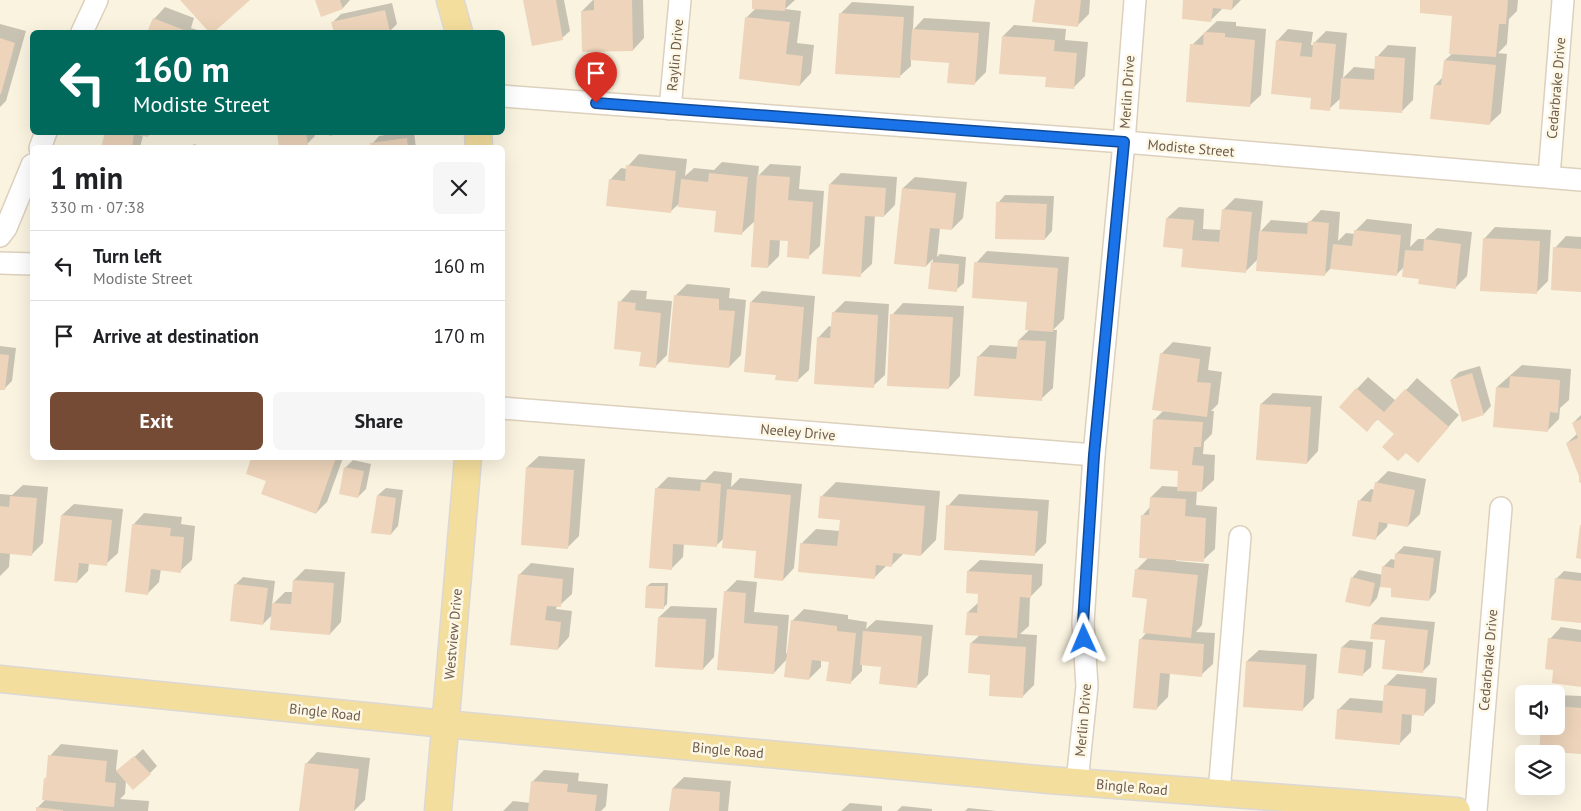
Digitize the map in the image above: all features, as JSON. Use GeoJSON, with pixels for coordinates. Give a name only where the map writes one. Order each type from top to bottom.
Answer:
{"type":"FeatureCollection","features":[{"type":"Feature","properties":{"kind":"main road"},"geometry":{"type":"LineString","coordinates":[[450,0],[458,30]]}},
{"type":"Feature","properties":{"kind":"main road","name":"Westview Drive"},"geometry":{"type":"LineString","coordinates":[[438,811],[468,460]]}},
{"type":"Feature","properties":{"kind":"main road","name":"Bingle Road"},"geometry":{"type":"LineString","coordinates":[[0,679],[445,724],[1362,808],[1457,811]]}},
{"type":"Feature","properties":{"kind":"street"},"geometry":{"type":"LineString","coordinates":[[83,30],[97,0]]}},
{"type":"Feature","properties":{"kind":"street","name":"Raylin Drive"},"geometry":{"type":"LineString","coordinates":[[670,109],[680,0]]}},
{"type":"Feature","properties":{"kind":"street","name":"Merlin Drive"},"geometry":{"type":"LineString","coordinates":[[1077,782],[1087,686],[1083,623],[1094,455],[1124,142],[1134,0]]}},
{"type":"Feature","properties":{"kind":"street","name":"Cedarbrake Drive"},"geometry":{"type":"LineString","coordinates":[[1549,176],[1562,0]]}},
{"type":"Feature","properties":{"kind":"street","name":"Modiste Street"},"geometry":{"type":"LineString","coordinates":[[505,96],[1124,142],[1581,180]]}},
{"type":"Feature","properties":{"kind":"street"},"geometry":{"type":"LineString","coordinates":[[0,236],[6,228],[30,170]]}},
{"type":"Feature","properties":{"kind":"street"},"geometry":{"type":"LineString","coordinates":[[0,263],[30,264]]}},
{"type":"Feature","properties":{"kind":"street","name":"Neeley Drive"},"geometry":{"type":"LineString","coordinates":[[505,408],[1094,455]]}},
{"type":"Feature","properties":{"kind":"street","name":"Cedarbrake Drive"},"geometry":{"type":"LineString","coordinates":[[1476,811],[1501,508]]}},
{"type":"Feature","properties":{"kind":"street"},"geometry":{"type":"LineString","coordinates":[[1219,794],[1240,536]]}},
{"type":"Feature","properties":{"kind":"building"},"geometry":{"type":"Polygon","coordinates":[[[180,0],[250,0],[216,30],[207,30],[180,0]]]}},
{"type":"Feature","properties":{"kind":"building"},"geometry":{"type":"Polygon","coordinates":[[[315,0],[340,0],[343,9],[321,17],[315,0]]]}},
{"type":"Feature","properties":{"kind":"building"},"geometry":{"type":"Polygon","coordinates":[[[523,0],[556,0],[563,40],[532,46],[523,0]]]}},
{"type":"Feature","properties":{"kind":"building"},"geometry":{"type":"Polygon","coordinates":[[[594,0],[632,0],[633,51],[582,52],[581,11],[594,10],[594,0]]]}},
{"type":"Feature","properties":{"kind":"building"},"geometry":{"type":"Polygon","coordinates":[[[752,0],[786,0],[785,11],[752,9],[752,0]]]}},
{"type":"Feature","properties":{"kind":"building"},"geometry":{"type":"Polygon","coordinates":[[[1035,0],[1081,0],[1078,27],[1032,22],[1035,0]]]}},
{"type":"Feature","properties":{"kind":"building"},"geometry":{"type":"Polygon","coordinates":[[[1183,0],[1233,0],[1232,10],[1213,8],[1211,22],[1182,19],[1183,0]]]}},
{"type":"Feature","properties":{"kind":"building"},"geometry":{"type":"Polygon","coordinates":[[[1420,0],[1508,0],[1506,24],[1499,24],[1496,57],[1449,54],[1452,16],[1420,13],[1420,0]]]}},
{"type":"Feature","properties":{"kind":"building"},"geometry":{"type":"Polygon","coordinates":[[[385,10],[390,30],[333,30],[331,22],[385,10]]]}},
{"type":"Feature","properties":{"kind":"building"},"geometry":{"type":"Polygon","coordinates":[[[839,13],[904,17],[900,78],[835,74],[839,13]]]}},
{"type":"Feature","properties":{"kind":"building"},"geometry":{"type":"Polygon","coordinates":[[[745,17],[790,22],[786,54],[803,56],[800,86],[739,79],[745,17]]]}},
{"type":"Feature","properties":{"kind":"building"},"geometry":{"type":"Polygon","coordinates":[[[153,18],[184,30],[148,30],[153,18]]]}},
{"type":"Feature","properties":{"kind":"building"},"geometry":{"type":"Polygon","coordinates":[[[912,29],[979,33],[975,85],[947,83],[949,63],[910,60],[912,29]]]}},
{"type":"Feature","properties":{"kind":"building"},"geometry":{"type":"Polygon","coordinates":[[[1204,32],[1225,33],[1225,37],[1255,40],[1250,107],[1186,102],[1190,44],[1203,45],[1204,32]]]}},
{"type":"Feature","properties":{"kind":"building"},"geometry":{"type":"Polygon","coordinates":[[[1002,36],[1055,40],[1054,51],[1077,53],[1074,89],[1045,87],[1046,77],[999,74],[1002,36]]]}},
{"type":"Feature","properties":{"kind":"building"},"geometry":{"type":"Polygon","coordinates":[[[0,38],[15,43],[1,94],[0,94],[0,38]]]}},
{"type":"Feature","properties":{"kind":"building"},"geometry":{"type":"Polygon","coordinates":[[[1276,40],[1302,43],[1300,56],[1312,57],[1313,42],[1336,44],[1330,111],[1310,109],[1311,98],[1271,94],[1276,40]]]}},
{"type":"Feature","properties":{"kind":"building"},"geometry":{"type":"Polygon","coordinates":[[[1375,56],[1405,58],[1402,113],[1339,109],[1341,78],[1374,80],[1375,56]]]}},
{"type":"Feature","properties":{"kind":"building"},"geometry":{"type":"Polygon","coordinates":[[[1444,60],[1496,65],[1490,125],[1430,119],[1434,85],[1441,85],[1444,60]]]}},
{"type":"Feature","properties":{"kind":"building"},"geometry":{"type":"Polygon","coordinates":[[[104,135],[134,135],[132,145],[102,145],[104,135]]]}},
{"type":"Feature","properties":{"kind":"building"},"geometry":{"type":"Polygon","coordinates":[[[277,135],[306,135],[308,145],[279,145],[277,135]]]}},
{"type":"Feature","properties":{"kind":"building"},"geometry":{"type":"Polygon","coordinates":[[[407,138],[408,145],[370,145],[370,143],[407,138]]]}},
{"type":"Feature","properties":{"kind":"building"},"geometry":{"type":"Polygon","coordinates":[[[626,165],[676,171],[671,213],[606,206],[609,179],[625,181],[626,165]]]}},
{"type":"Feature","properties":{"kind":"building"},"geometry":{"type":"Polygon","coordinates":[[[709,173],[748,177],[742,235],[714,232],[716,211],[678,207],[681,179],[708,182],[709,173]]]}},
{"type":"Feature","properties":{"kind":"building"},"geometry":{"type":"Polygon","coordinates":[[[757,175],[790,177],[788,200],[813,202],[809,259],[787,257],[788,241],[770,240],[768,268],[751,267],[757,175]]]}},
{"type":"Feature","properties":{"kind":"building"},"geometry":{"type":"Polygon","coordinates":[[[829,184],[886,188],[884,217],[865,216],[861,277],[822,274],[829,184]]]}},
{"type":"Feature","properties":{"kind":"building"},"geometry":{"type":"Polygon","coordinates":[[[902,188],[956,193],[952,230],[930,228],[926,267],[894,264],[902,188]]]}},
{"type":"Feature","properties":{"kind":"building"},"geometry":{"type":"Polygon","coordinates":[[[996,202],[1047,204],[1045,240],[995,239],[996,202]]]}},
{"type":"Feature","properties":{"kind":"building"},"geometry":{"type":"Polygon","coordinates":[[[1222,209],[1252,212],[1246,273],[1181,267],[1183,249],[1163,247],[1166,218],[1194,220],[1192,240],[1219,242],[1222,209]]]}},
{"type":"Feature","properties":{"kind":"building"},"geometry":{"type":"Polygon","coordinates":[[[1308,221],[1329,223],[1325,276],[1256,271],[1259,231],[1307,234],[1308,221]]]}},
{"type":"Feature","properties":{"kind":"building"},"geometry":{"type":"Polygon","coordinates":[[[1354,230],[1401,235],[1397,276],[1330,269],[1333,244],[1352,246],[1354,230]]]}},
{"type":"Feature","properties":{"kind":"building"},"geometry":{"type":"Polygon","coordinates":[[[1483,238],[1540,241],[1537,294],[1480,291],[1483,238]]]}},
{"type":"Feature","properties":{"kind":"building"},"geometry":{"type":"Polygon","coordinates":[[[1424,239],[1461,244],[1456,289],[1418,284],[1419,279],[1402,277],[1405,250],[1423,251],[1424,239]]]}},
{"type":"Feature","properties":{"kind":"building"},"geometry":{"type":"Polygon","coordinates":[[[1553,247],[1581,249],[1581,292],[1551,290],[1553,247]]]}},
{"type":"Feature","properties":{"kind":"building"},"geometry":{"type":"Polygon","coordinates":[[[931,262],[959,264],[957,292],[928,289],[931,262]]]}},
{"type":"Feature","properties":{"kind":"building"},"geometry":{"type":"Polygon","coordinates":[[[974,262],[1058,268],[1053,332],[1025,330],[1027,302],[972,298],[974,262]]]}},
{"type":"Feature","properties":{"kind":"building"},"geometry":{"type":"Polygon","coordinates":[[[674,295],[719,299],[719,310],[735,311],[729,368],[668,362],[674,295]]]}},
{"type":"Feature","properties":{"kind":"building"},"geometry":{"type":"Polygon","coordinates":[[[618,301],[636,303],[635,310],[661,313],[656,368],[639,366],[641,352],[614,349],[618,301]]]}},
{"type":"Feature","properties":{"kind":"building"},"geometry":{"type":"Polygon","coordinates":[[[750,302],[804,307],[798,382],[775,380],[776,375],[744,372],[750,302]]]}},
{"type":"Feature","properties":{"kind":"building"},"geometry":{"type":"Polygon","coordinates":[[[832,312],[878,315],[874,388],[814,384],[817,337],[830,338],[832,312]]]}},
{"type":"Feature","properties":{"kind":"building"},"geometry":{"type":"Polygon","coordinates":[[[890,314],[953,317],[949,389],[887,386],[890,314]]]}},
{"type":"Feature","properties":{"kind":"building"},"geometry":{"type":"Polygon","coordinates":[[[1018,340],[1046,341],[1042,401],[974,396],[977,356],[1016,359],[1018,340]]]}},
{"type":"Feature","properties":{"kind":"building"},"geometry":{"type":"Polygon","coordinates":[[[1160,353],[1200,359],[1197,382],[1211,383],[1207,417],[1152,410],[1160,353]]]}},
{"type":"Feature","properties":{"kind":"building"},"geometry":{"type":"Polygon","coordinates":[[[0,354],[9,355],[5,390],[0,390],[0,354]]]}},
{"type":"Feature","properties":{"kind":"building"},"geometry":{"type":"Polygon","coordinates":[[[1472,373],[1484,415],[1462,422],[1450,380],[1472,373]]]}},
{"type":"Feature","properties":{"kind":"building"},"geometry":{"type":"Polygon","coordinates":[[[1510,376],[1560,380],[1558,413],[1550,412],[1548,432],[1493,427],[1496,387],[1509,388],[1510,376]]]}},
{"type":"Feature","properties":{"kind":"building"},"geometry":{"type":"Polygon","coordinates":[[[1356,388],[1384,412],[1405,389],[1449,427],[1418,463],[1406,453],[1398,461],[1382,447],[1394,434],[1377,419],[1367,432],[1339,407],[1356,388]]]}},
{"type":"Feature","properties":{"kind":"building"},"geometry":{"type":"Polygon","coordinates":[[[1260,404],[1311,407],[1307,464],[1256,460],[1260,404]]]}},
{"type":"Feature","properties":{"kind":"building"},"geometry":{"type":"Polygon","coordinates":[[[1153,419],[1203,422],[1201,447],[1194,447],[1192,465],[1204,466],[1202,492],[1177,491],[1178,471],[1150,469],[1153,419]]]}},
{"type":"Feature","properties":{"kind":"building"},"geometry":{"type":"Polygon","coordinates":[[[1581,419],[1581,483],[1579,482],[1579,476],[1566,443],[1578,438],[1572,423],[1581,419]]]}},
{"type":"Feature","properties":{"kind":"building"},"geometry":{"type":"Polygon","coordinates":[[[250,460],[335,460],[316,514],[261,494],[266,481],[246,474],[250,460]]]}},
{"type":"Feature","properties":{"kind":"building"},"geometry":{"type":"Polygon","coordinates":[[[344,467],[364,471],[358,498],[339,494],[344,467]]]}},
{"type":"Feature","properties":{"kind":"building"},"geometry":{"type":"Polygon","coordinates":[[[526,467],[574,470],[568,549],[521,545],[526,467]]]}},
{"type":"Feature","properties":{"kind":"building"},"geometry":{"type":"Polygon","coordinates":[[[701,482],[721,484],[717,547],[673,544],[672,570],[649,568],[655,488],[700,491],[701,482]]]}},
{"type":"Feature","properties":{"kind":"building"},"geometry":{"type":"Polygon","coordinates":[[[1375,482],[1415,490],[1408,527],[1379,522],[1376,540],[1352,536],[1358,500],[1371,502],[1375,482]]]}},
{"type":"Feature","properties":{"kind":"building"},"geometry":{"type":"Polygon","coordinates":[[[727,489],[791,495],[783,581],[754,578],[756,551],[722,548],[727,489]]]}},
{"type":"Feature","properties":{"kind":"building"},"geometry":{"type":"Polygon","coordinates":[[[377,495],[396,498],[391,535],[371,533],[377,495]]]}},
{"type":"Feature","properties":{"kind":"building"},"geometry":{"type":"Polygon","coordinates":[[[10,496],[37,498],[32,556],[0,553],[0,506],[9,507],[10,496]]]}},
{"type":"Feature","properties":{"kind":"building"},"geometry":{"type":"Polygon","coordinates":[[[820,496],[925,506],[921,556],[893,553],[892,567],[876,565],[875,579],[798,572],[800,543],[837,546],[840,520],[818,518],[820,496]]]}},
{"type":"Feature","properties":{"kind":"building"},"geometry":{"type":"Polygon","coordinates":[[[1150,497],[1186,499],[1185,516],[1206,518],[1204,562],[1139,558],[1141,515],[1149,515],[1150,497]]]}},
{"type":"Feature","properties":{"kind":"building"},"geometry":{"type":"Polygon","coordinates":[[[946,505],[1038,511],[1035,556],[944,550],[946,505]]]}},
{"type":"Feature","properties":{"kind":"building"},"geometry":{"type":"Polygon","coordinates":[[[61,515],[112,520],[107,566],[79,563],[77,583],[54,581],[61,515]]]}},
{"type":"Feature","properties":{"kind":"building"},"geometry":{"type":"Polygon","coordinates":[[[132,524],[171,528],[170,536],[184,537],[181,573],[151,569],[148,595],[125,592],[132,524]]]}},
{"type":"Feature","properties":{"kind":"building"},"geometry":{"type":"Polygon","coordinates":[[[1581,525],[1581,559],[1576,558],[1581,525]]]}},
{"type":"Feature","properties":{"kind":"building"},"geometry":{"type":"Polygon","coordinates":[[[1395,553],[1434,558],[1429,601],[1391,597],[1391,588],[1380,587],[1382,566],[1394,568],[1395,553]]]}},
{"type":"Feature","properties":{"kind":"building"},"geometry":{"type":"Polygon","coordinates":[[[1135,569],[1198,575],[1191,638],[1143,633],[1147,599],[1132,597],[1135,569]]]}},
{"type":"Feature","properties":{"kind":"building"},"geometry":{"type":"Polygon","coordinates":[[[967,571],[1032,575],[1031,598],[1020,597],[1017,638],[965,635],[967,612],[977,613],[978,594],[966,593],[967,571]]]}},
{"type":"Feature","properties":{"kind":"building"},"geometry":{"type":"Polygon","coordinates":[[[518,574],[563,579],[561,607],[547,606],[545,620],[561,622],[558,650],[510,645],[518,574]]]}},
{"type":"Feature","properties":{"kind":"building"},"geometry":{"type":"Polygon","coordinates":[[[1351,577],[1375,583],[1370,607],[1345,602],[1351,577]]]}},
{"type":"Feature","properties":{"kind":"building"},"geometry":{"type":"Polygon","coordinates":[[[1555,578],[1581,581],[1581,623],[1551,620],[1555,578]]]}},
{"type":"Feature","properties":{"kind":"building"},"geometry":{"type":"Polygon","coordinates":[[[293,580],[334,583],[330,635],[270,630],[272,603],[291,604],[293,580]]]}},
{"type":"Feature","properties":{"kind":"building"},"geometry":{"type":"Polygon","coordinates":[[[234,584],[268,588],[263,625],[230,621],[234,584]]]}},
{"type":"Feature","properties":{"kind":"building"},"geometry":{"type":"Polygon","coordinates":[[[646,586],[665,586],[664,609],[645,608],[646,586]]]}},
{"type":"Feature","properties":{"kind":"building"},"geometry":{"type":"Polygon","coordinates":[[[724,591],[746,593],[744,623],[778,626],[774,674],[717,670],[724,591]]]}},
{"type":"Feature","properties":{"kind":"building"},"geometry":{"type":"Polygon","coordinates":[[[658,617],[706,619],[703,670],[655,667],[658,617]]]}},
{"type":"Feature","properties":{"kind":"building"},"geometry":{"type":"Polygon","coordinates":[[[791,620],[837,626],[837,631],[856,633],[851,684],[826,681],[829,662],[812,660],[809,680],[784,677],[791,620]]]}},
{"type":"Feature","properties":{"kind":"building"},"geometry":{"type":"Polygon","coordinates":[[[1372,624],[1428,630],[1423,673],[1382,669],[1385,640],[1370,639],[1372,624]]]}},
{"type":"Feature","properties":{"kind":"building"},"geometry":{"type":"Polygon","coordinates":[[[863,631],[922,636],[917,688],[879,684],[881,667],[860,665],[863,631]]]}},
{"type":"Feature","properties":{"kind":"building"},"geometry":{"type":"Polygon","coordinates":[[[1548,638],[1581,642],[1581,687],[1552,683],[1553,670],[1545,669],[1548,638]]]}},
{"type":"Feature","properties":{"kind":"building"},"geometry":{"type":"Polygon","coordinates":[[[1139,639],[1204,644],[1202,677],[1160,673],[1157,710],[1133,708],[1139,639]]]}},
{"type":"Feature","properties":{"kind":"building"},"geometry":{"type":"Polygon","coordinates":[[[970,643],[1026,647],[1023,698],[989,696],[990,675],[968,673],[970,643]]]}},
{"type":"Feature","properties":{"kind":"building"},"geometry":{"type":"Polygon","coordinates":[[[1341,647],[1366,650],[1363,676],[1338,673],[1341,647]]]}},
{"type":"Feature","properties":{"kind":"building"},"geometry":{"type":"Polygon","coordinates":[[[1246,661],[1306,665],[1303,711],[1243,707],[1246,661]]]}},
{"type":"Feature","properties":{"kind":"building"},"geometry":{"type":"Polygon","coordinates":[[[1384,685],[1426,689],[1424,716],[1402,714],[1400,745],[1335,739],[1337,709],[1382,713],[1384,685]]]}},
{"type":"Feature","properties":{"kind":"building"},"geometry":{"type":"Polygon","coordinates":[[[1565,707],[1581,708],[1581,754],[1565,753],[1565,745],[1539,745],[1540,735],[1565,735],[1565,707]]]}},
{"type":"Feature","properties":{"kind":"building"},"geometry":{"type":"Polygon","coordinates":[[[48,755],[107,761],[105,782],[116,783],[114,807],[42,800],[48,755]]]}},
{"type":"Feature","properties":{"kind":"building"},"geometry":{"type":"Polygon","coordinates":[[[134,756],[151,774],[133,790],[116,771],[134,756]]]}},
{"type":"Feature","properties":{"kind":"building"},"geometry":{"type":"Polygon","coordinates":[[[305,763],[359,769],[354,811],[299,811],[305,763]]]}},
{"type":"Feature","properties":{"kind":"building"},"geometry":{"type":"Polygon","coordinates":[[[531,781],[568,784],[567,792],[597,795],[595,811],[528,811],[531,781]]]}},
{"type":"Feature","properties":{"kind":"building"},"geometry":{"type":"Polygon","coordinates":[[[672,788],[720,792],[719,811],[669,811],[672,788]]]}},
{"type":"Feature","properties":{"kind":"building"},"geometry":{"type":"Polygon","coordinates":[[[36,807],[63,810],[63,811],[36,811],[36,807]]]}},
{"type":"Feature","properties":{"kind":"route"},"geometry":{"type":"LineString","coordinates":[[596,103],[1124,142],[1094,455],[1083,623],[1084,639]]}}]}
